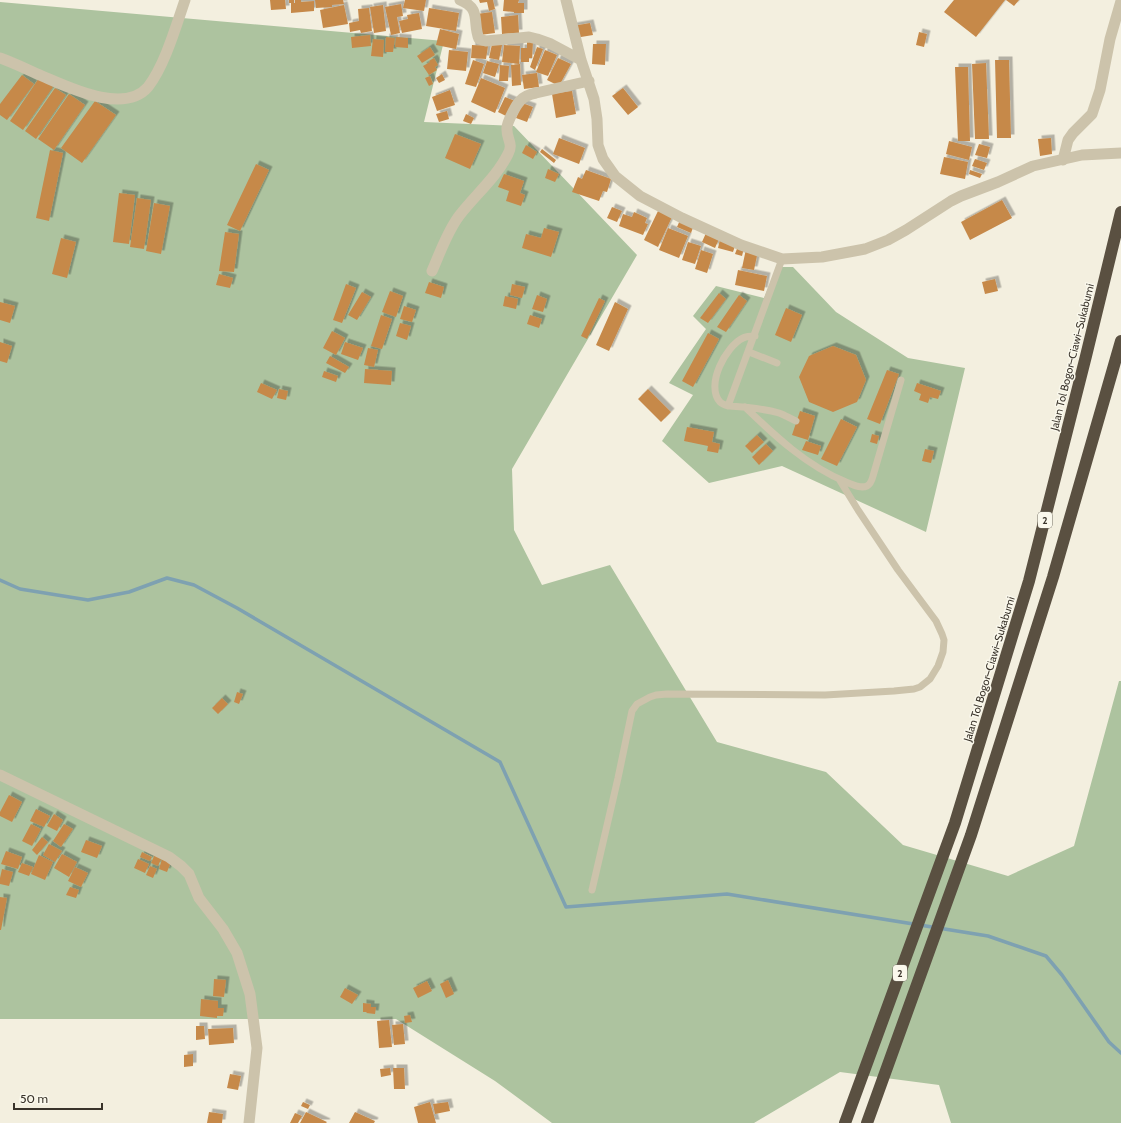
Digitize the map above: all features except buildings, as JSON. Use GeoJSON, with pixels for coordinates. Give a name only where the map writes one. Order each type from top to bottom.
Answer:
{"type":"FeatureCollection","features":[{"type":"Feature","properties":{"kind":"highway","name":"Jalan Tol Bogor–Ciawi–Sukabumi"},"geometry":{"type":"LineString","coordinates":[[845,1123],[955,823],[1030,581],[1121,212]]}},
{"type":"Feature","properties":{"kind":"highway","name":"2"},"geometry":{"type":"LineString","coordinates":[[867,1123],[971,835],[1053,577],[1121,341]]}},
{"type":"Feature","properties":{"kind":"street"},"geometry":{"type":"LineString","coordinates":[[0,58],[81,93],[98,97],[120,99],[130,98],[138,95],[147,88],[160,66],[185,0]]}},
{"type":"Feature","properties":{"kind":"street"},"geometry":{"type":"LineString","coordinates":[[460,0],[474,10],[479,39],[486,41],[529,37],[537,38],[581,60]]}},
{"type":"Feature","properties":{"kind":"street"},"geometry":{"type":"LineString","coordinates":[[566,0],[581,60],[592,91],[596,109],[598,145],[603,159],[614,176],[640,196],[682,218],[741,245],[782,259],[822,258],[865,249],[884,242],[906,230],[961,196],[998,182],[1033,166],[1082,155],[1121,153]]}},
{"type":"Feature","properties":{"kind":"street"},"geometry":{"type":"LineString","coordinates":[[1063,160],[1068,140],[1092,114],[1100,90],[1110,39],[1121,1]]}},
{"type":"Feature","properties":{"kind":"street"},"geometry":{"type":"LineString","coordinates":[[432,271],[448,235],[458,218],[470,202],[491,181],[508,154],[511,144],[507,128],[520,101],[529,95],[588,81]]}},
{"type":"Feature","properties":{"kind":"street"},"geometry":{"type":"LineString","coordinates":[[0,775],[169,858],[181,866],[189,874],[199,898],[223,929],[237,953],[250,994],[257,1048],[249,1123]]}},
{"type":"Feature","properties":{"kind":"lane"},"geometry":{"type":"LineString","coordinates":[[728,406],[782,259]]}},
{"type":"Feature","properties":{"kind":"lane"},"geometry":{"type":"LineString","coordinates":[[754,336],[742,338],[734,344],[724,358],[715,377],[714,387],[716,396],[721,403],[728,406],[745,407],[779,413],[796,421]]}},
{"type":"Feature","properties":{"kind":"lane"},"geometry":{"type":"LineString","coordinates":[[749,352],[777,364]]}},
{"type":"Feature","properties":{"kind":"lane"},"geometry":{"type":"LineString","coordinates":[[745,407],[793,449],[817,467],[839,479],[859,486],[867,486],[872,481],[901,380]]}},
{"type":"Feature","properties":{"kind":"lane"},"geometry":{"type":"LineString","coordinates":[[592,890],[618,778],[630,718],[634,707],[642,701],[656,695],[667,694],[809,695],[905,690],[920,687],[925,684],[934,674],[944,652],[944,640],[940,629],[936,621],[898,570],[839,479]]}},
{"type":"Feature","properties":{"kind":"green space"},"geometry":{"type":"Polygon","coordinates":[[[0,2],[444,41],[424,122],[514,126],[637,255],[512,469],[514,530],[542,585],[610,565],[717,742],[826,772],[903,845],[1008,876],[1074,846],[1119,681],[1121,681],[1121,1123],[951,1123],[939,1085],[840,1072],[754,1123],[552,1123],[495,1081],[396,1019],[0,1019],[0,2]]]}},
{"type":"Feature","properties":{"kind":"green space"},"geometry":{"type":"Polygon","coordinates":[[[777,267],[793,267],[836,312],[908,358],[965,368],[926,532],[782,466],[709,483],[662,441],[693,395],[669,383],[706,329],[693,316],[716,286],[764,298],[777,267]]]}},
{"type":"Feature","properties":{"kind":"waterway"},"geometry":{"type":"LineString","coordinates":[[0,580],[20,589],[88,600],[129,592],[167,578],[194,585],[237,608],[500,762],[566,907],[727,894],[988,936],[1046,956],[1062,975],[1109,1042],[1121,1053]]}}]}
